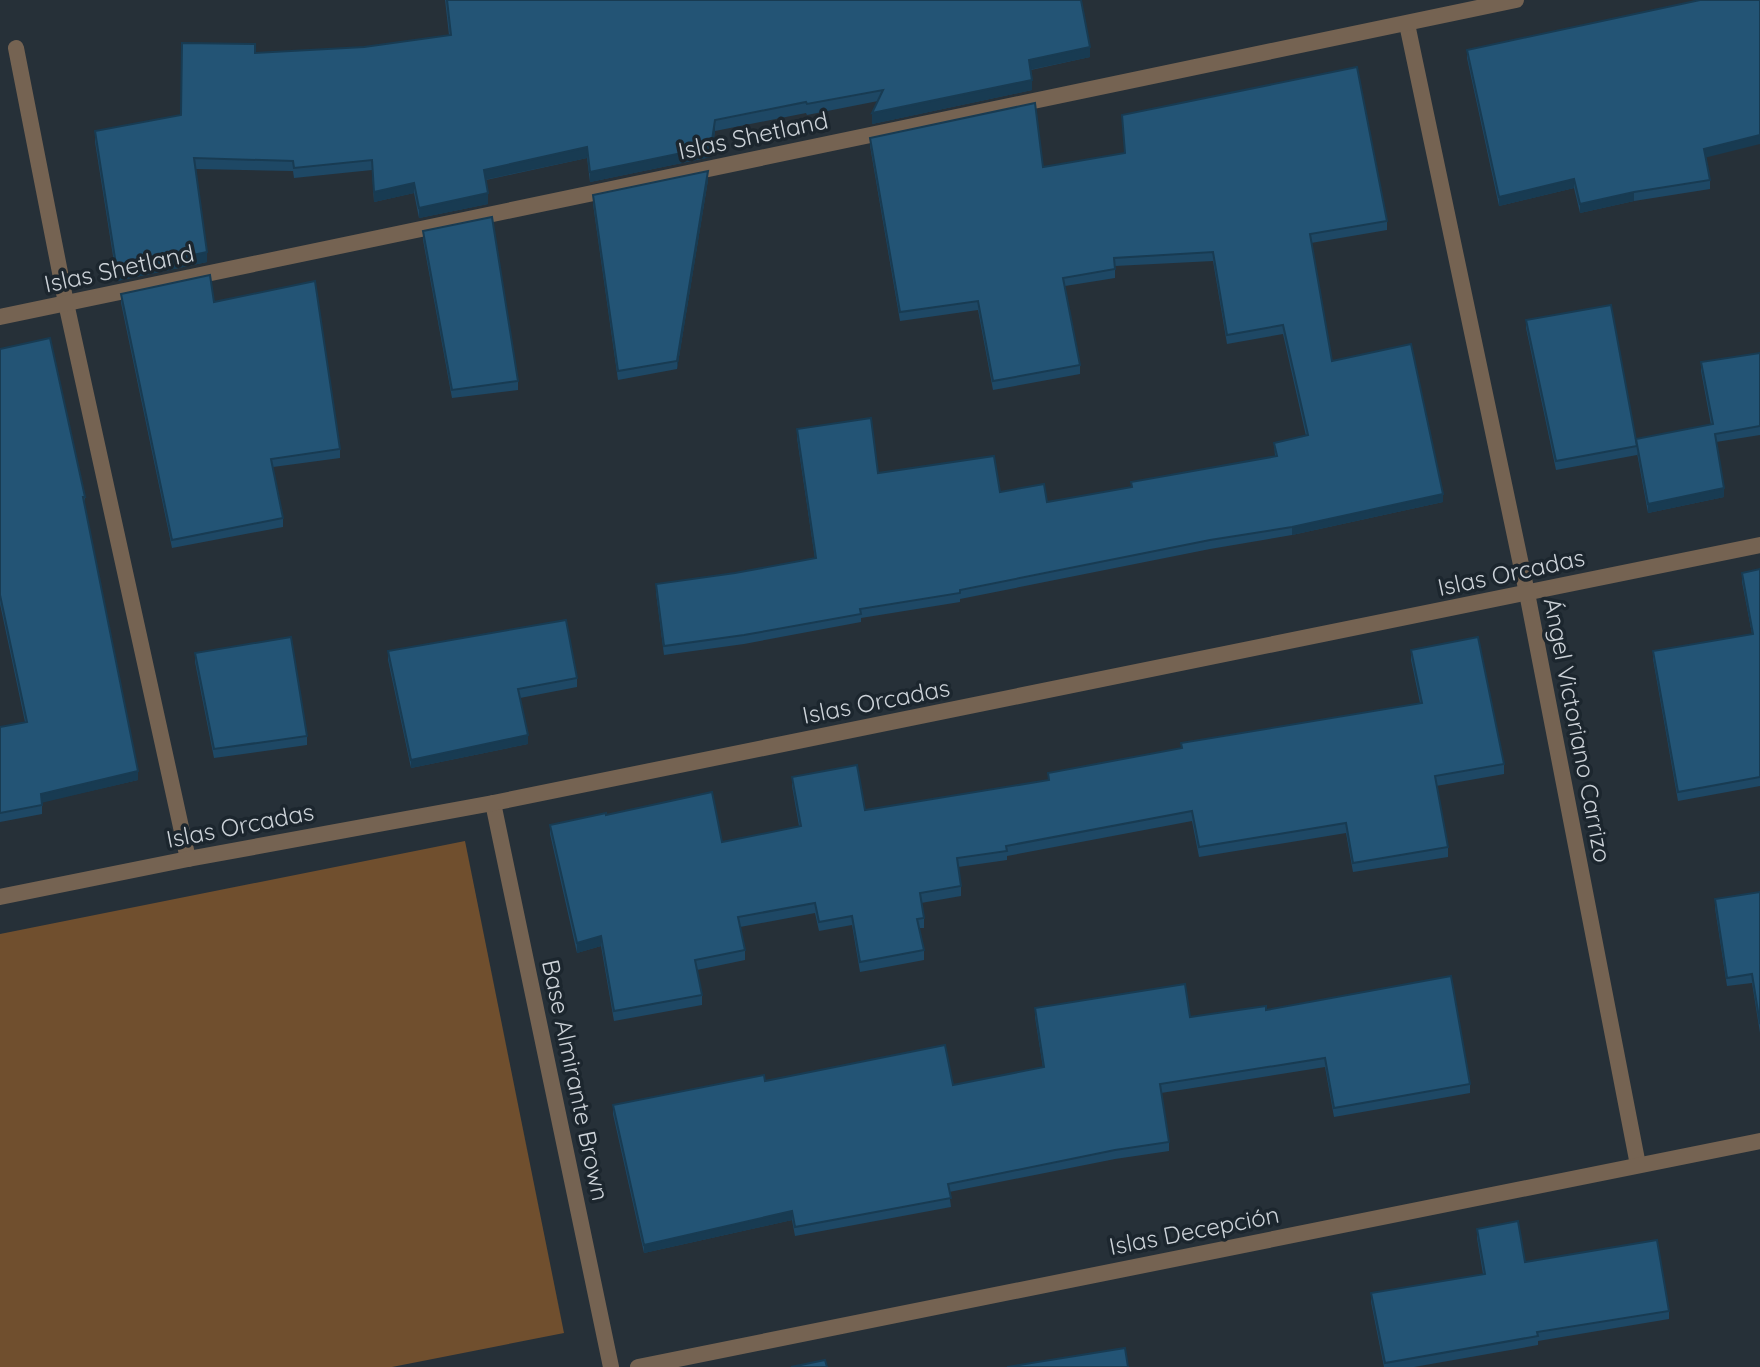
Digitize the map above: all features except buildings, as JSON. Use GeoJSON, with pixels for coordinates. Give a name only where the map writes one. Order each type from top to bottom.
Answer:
{"type":"FeatureCollection","features":[{"type":"Feature","properties":{"kind":"street","name":"Islas Shetland"},"geometry":{"type":"LineString","coordinates":[[0,317],[1516,0]]}},
{"type":"Feature","properties":{"kind":"street","name":"Ángel Victoriano Carrizo"},"geometry":{"type":"LineString","coordinates":[[1407,24],[1527,593],[1638,1165]]}},
{"type":"Feature","properties":{"kind":"street"},"geometry":{"type":"LineString","coordinates":[[16,48],[66,303],[188,859]]}},
{"type":"Feature","properties":{"kind":"street","name":"Islas Orcadas"},"geometry":{"type":"LineString","coordinates":[[0,897],[493,803],[1760,545]]}},
{"type":"Feature","properties":{"kind":"street","name":"Base Almirante Brown"},"geometry":{"type":"LineString","coordinates":[[493,803],[611,1367]]}},
{"type":"Feature","properties":{"kind":"street","name":"Islas Decepción"},"geometry":{"type":"LineString","coordinates":[[638,1367],[1760,1141]]}},
{"type":"Feature","properties":{"kind":"shaded area"},"geometry":{"type":"Polygon","coordinates":[[[465,841],[564,1333],[392,1367],[0,1367],[0,934],[465,841]]]}}]}
